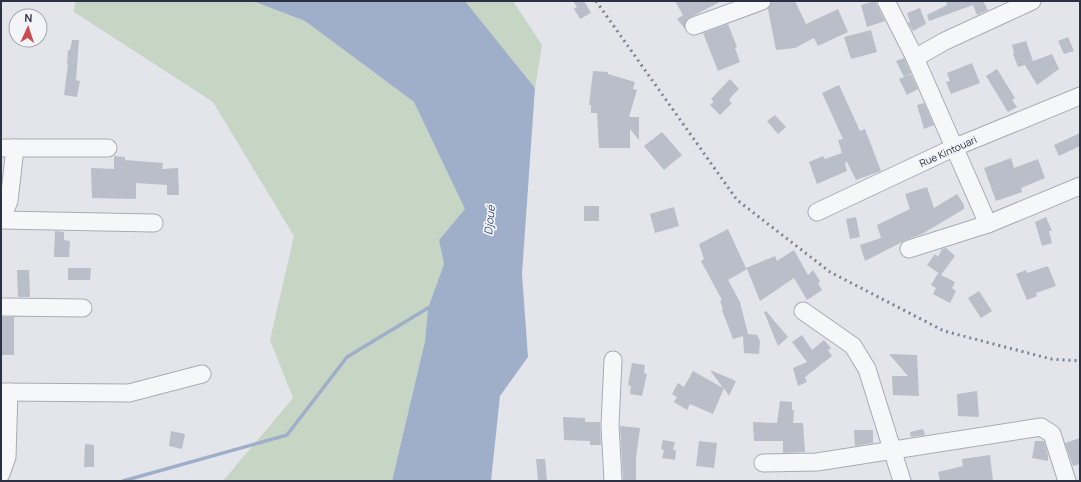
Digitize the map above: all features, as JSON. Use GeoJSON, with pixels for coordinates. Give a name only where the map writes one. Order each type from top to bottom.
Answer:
{"type":"FeatureCollection","features":[{"type":"Feature","properties":{"kind":"street"},"geometry":{"type":"LineString","coordinates":[[694,26],[762,1]]}},
{"type":"Feature","properties":{"kind":"street"},"geometry":{"type":"LineString","coordinates":[[886,1],[915,58],[953,148],[988,224]]}},
{"type":"Feature","properties":{"kind":"street"},"geometry":{"type":"LineString","coordinates":[[915,58],[945,41],[1032,1]]}},
{"type":"Feature","properties":{"kind":"street","name":"Rue Kintouari"},"geometry":{"type":"LineString","coordinates":[[817,212],[953,148],[1080,96]]}},
{"type":"Feature","properties":{"kind":"street"},"geometry":{"type":"LineString","coordinates":[[108,148],[8,148],[9,201],[1,220],[154,223]]}},
{"type":"Feature","properties":{"kind":"street"},"geometry":{"type":"LineString","coordinates":[[909,249],[988,224],[1080,186]]}},
{"type":"Feature","properties":{"kind":"street"},"geometry":{"type":"LineString","coordinates":[[1,307],[83,308]]}},
{"type":"Feature","properties":{"kind":"street"},"geometry":{"type":"LineString","coordinates":[[803,311],[853,346],[867,369],[902,481]]}},
{"type":"Feature","properties":{"kind":"street"},"geometry":{"type":"LineString","coordinates":[[612,360],[610,425],[613,481]]}},
{"type":"Feature","properties":{"kind":"street"},"geometry":{"type":"LineString","coordinates":[[1,474],[7,457],[5,392],[129,393],[202,374]]}},
{"type":"Feature","properties":{"kind":"street"},"geometry":{"type":"LineString","coordinates":[[764,463],[817,462],[892,449],[1041,427],[1052,434],[1067,481]]}},
{"type":"Feature","properties":{"kind":"green space"},"geometry":{"type":"Polygon","coordinates":[[[75,1],[253,1],[305,21],[414,102],[466,209],[439,240],[444,264],[428,308],[425,341],[392,481],[223,481],[293,398],[270,340],[294,236],[213,102],[74,12],[75,1]]]}},
{"type":"Feature","properties":{"kind":"green space"},"geometry":{"type":"Polygon","coordinates":[[[465,1],[513,1],[542,45],[535,88],[465,1]]]}},
{"type":"Feature","properties":{"kind":"water","name":"Djoué"},"geometry":{"type":"Polygon","coordinates":[[[253,1],[465,1],[535,88],[522,274],[528,357],[500,396],[491,481],[392,481],[425,341],[428,308],[444,264],[439,240],[465,209],[414,102],[305,21],[253,1]]]}},
{"type":"Feature","properties":{"kind":"building"},"geometry":{"type":"Polygon","coordinates":[[[573,1],[584,1],[591,13],[580,19],[574,9],[577,7],[573,1]]]}},
{"type":"Feature","properties":{"kind":"building"},"geometry":{"type":"Polygon","coordinates":[[[675,1],[722,1],[687,19],[685,29],[677,19],[683,15],[675,1]]]}},
{"type":"Feature","properties":{"kind":"building"},"geometry":{"type":"Polygon","coordinates":[[[772,1],[795,1],[806,24],[838,9],[848,32],[818,46],[814,38],[795,48],[776,50],[768,9],[772,1]]]}},
{"type":"Feature","properties":{"kind":"building"},"geometry":{"type":"Polygon","coordinates":[[[875,1],[885,21],[867,27],[861,5],[875,1]]]}},
{"type":"Feature","properties":{"kind":"building"},"geometry":{"type":"Polygon","coordinates":[[[946,1],[983,1],[988,10],[977,15],[973,5],[929,21],[927,15],[947,5],[946,1]]]}},
{"type":"Feature","properties":{"kind":"building"},"geometry":{"type":"Polygon","coordinates":[[[920,8],[926,24],[913,31],[908,23],[910,22],[907,13],[920,8]]]}},
{"type":"Feature","properties":{"kind":"building"},"geometry":{"type":"Polygon","coordinates":[[[728,24],[737,47],[735,48],[740,62],[718,71],[703,33],[728,24]]]}},
{"type":"Feature","properties":{"kind":"building"},"geometry":{"type":"Polygon","coordinates":[[[871,30],[877,52],[851,59],[844,37],[871,30]]]}},
{"type":"Feature","properties":{"kind":"building"},"geometry":{"type":"Polygon","coordinates":[[[1068,37],[1074,51],[1064,54],[1058,41],[1068,37]]]}},
{"type":"Feature","properties":{"kind":"building"},"geometry":{"type":"Polygon","coordinates":[[[72,40],[79,40],[76,80],[80,81],[77,97],[64,95],[68,64],[68,50],[70,50],[72,40]]]}},
{"type":"Feature","properties":{"kind":"building"},"geometry":{"type":"Polygon","coordinates":[[[1026,41],[1033,61],[1052,54],[1059,69],[1037,85],[1025,65],[1018,67],[1013,54],[1012,45],[1026,41]]]}},
{"type":"Feature","properties":{"kind":"building"},"geometry":{"type":"Polygon","coordinates":[[[904,58],[911,73],[904,77],[896,61],[904,58]]]}},
{"type":"Feature","properties":{"kind":"building"},"geometry":{"type":"Polygon","coordinates":[[[972,63],[980,83],[951,94],[946,82],[950,81],[947,73],[972,63]]]}},
{"type":"Feature","properties":{"kind":"building"},"geometry":{"type":"Polygon","coordinates":[[[997,69],[1015,98],[1012,100],[1017,107],[1008,112],[986,76],[997,69]]]}},
{"type":"Feature","properties":{"kind":"building"},"geometry":{"type":"Polygon","coordinates":[[[593,71],[608,72],[608,74],[635,82],[633,89],[637,90],[629,117],[639,117],[639,140],[630,129],[630,148],[599,148],[597,113],[591,113],[591,105],[589,105],[593,71]]]}},
{"type":"Feature","properties":{"kind":"building"},"geometry":{"type":"Polygon","coordinates":[[[911,74],[918,89],[907,95],[899,79],[911,74]]]}},
{"type":"Feature","properties":{"kind":"building"},"geometry":{"type":"Polygon","coordinates":[[[730,79],[739,89],[729,100],[732,103],[720,115],[710,105],[714,102],[711,99],[730,79]]]}},
{"type":"Feature","properties":{"kind":"building"},"geometry":{"type":"Polygon","coordinates":[[[839,85],[860,131],[865,129],[881,171],[856,180],[847,162],[845,163],[847,171],[817,184],[809,162],[823,156],[825,159],[842,153],[838,140],[843,139],[822,93],[839,85]]]}},
{"type":"Feature","properties":{"kind":"building"},"geometry":{"type":"Polygon","coordinates":[[[924,103],[934,125],[924,129],[917,105],[924,103]]]}},
{"type":"Feature","properties":{"kind":"building"},"geometry":{"type":"Polygon","coordinates":[[[775,115],[786,127],[778,134],[767,121],[775,115]]]}},
{"type":"Feature","properties":{"kind":"building"},"geometry":{"type":"Polygon","coordinates":[[[662,132],[682,155],[664,170],[644,146],[662,132]]]}},
{"type":"Feature","properties":{"kind":"building"},"geometry":{"type":"Polygon","coordinates":[[[1080,133],[1080,146],[1059,156],[1054,145],[1080,133]]]}},
{"type":"Feature","properties":{"kind":"building"},"geometry":{"type":"Polygon","coordinates":[[[114,156],[125,157],[125,160],[163,163],[162,169],[178,168],[179,195],[167,195],[167,185],[136,183],[136,199],[92,198],[91,168],[114,169],[114,156]]]}},
{"type":"Feature","properties":{"kind":"building"},"geometry":{"type":"Polygon","coordinates":[[[1011,158],[1014,168],[1038,159],[1045,178],[1021,188],[1022,192],[996,201],[984,168],[1011,158]]]}},
{"type":"Feature","properties":{"kind":"building"},"geometry":{"type":"Polygon","coordinates":[[[927,187],[934,208],[957,194],[964,205],[964,209],[922,234],[906,240],[865,261],[860,245],[881,238],[877,225],[910,209],[905,194],[927,187]]]}},
{"type":"Feature","properties":{"kind":"building"},"geometry":{"type":"Polygon","coordinates":[[[584,206],[599,206],[599,221],[584,221],[584,206]]]}},
{"type":"Feature","properties":{"kind":"building"},"geometry":{"type":"Polygon","coordinates":[[[674,207],[679,226],[655,233],[650,214],[674,207]]]}},
{"type":"Feature","properties":{"kind":"building"},"geometry":{"type":"Polygon","coordinates":[[[856,217],[860,237],[850,239],[846,219],[856,217]]]}},
{"type":"Feature","properties":{"kind":"building"},"geometry":{"type":"Polygon","coordinates":[[[1046,217],[1052,231],[1049,231],[1052,243],[1042,246],[1035,222],[1046,217]]]}},
{"type":"Feature","properties":{"kind":"building"},"geometry":{"type":"Polygon","coordinates":[[[728,229],[746,268],[775,256],[777,261],[794,250],[808,275],[813,270],[820,281],[818,283],[822,290],[807,300],[794,278],[760,301],[747,269],[728,280],[740,302],[748,334],[757,335],[760,341],[759,354],[744,353],[743,336],[733,339],[722,310],[720,301],[722,300],[701,261],[704,259],[699,244],[728,229]]]}},
{"type":"Feature","properties":{"kind":"building"},"geometry":{"type":"Polygon","coordinates":[[[55,231],[64,232],[64,240],[70,241],[69,257],[54,257],[55,231]]]}},
{"type":"Feature","properties":{"kind":"building"},"geometry":{"type":"Polygon","coordinates":[[[946,248],[955,256],[941,275],[955,282],[952,288],[956,291],[950,303],[933,294],[936,288],[931,285],[938,273],[940,274],[927,265],[935,254],[938,257],[942,249],[946,248]]]}},
{"type":"Feature","properties":{"kind":"building"},"geometry":{"type":"Polygon","coordinates":[[[1048,266],[1056,286],[1036,293],[1037,296],[1027,300],[1016,274],[1026,270],[1027,273],[1048,266]]]}},
{"type":"Feature","properties":{"kind":"building"},"geometry":{"type":"Polygon","coordinates":[[[68,268],[91,268],[90,280],[68,280],[68,268]]]}},
{"type":"Feature","properties":{"kind":"building"},"geometry":{"type":"Polygon","coordinates":[[[17,270],[29,270],[30,297],[18,297],[17,270]]]}},
{"type":"Feature","properties":{"kind":"building"},"geometry":{"type":"Polygon","coordinates":[[[979,291],[992,311],[981,318],[968,298],[979,291]]]}},
{"type":"Feature","properties":{"kind":"building"},"geometry":{"type":"Polygon","coordinates":[[[766,311],[788,337],[778,346],[764,312],[766,311]]]}},
{"type":"Feature","properties":{"kind":"building"},"geometry":{"type":"Polygon","coordinates":[[[1,317],[14,317],[14,355],[1,355],[1,317]]]}},
{"type":"Feature","properties":{"kind":"building"},"geometry":{"type":"Polygon","coordinates":[[[802,335],[812,350],[824,340],[831,348],[828,350],[832,356],[805,377],[807,382],[798,386],[793,368],[807,362],[792,342],[802,335]]]}},
{"type":"Feature","properties":{"kind":"building"},"geometry":{"type":"Polygon","coordinates":[[[889,354],[917,355],[919,396],[893,395],[892,376],[908,376],[889,354]]]}},
{"type":"Feature","properties":{"kind":"building"},"geometry":{"type":"Polygon","coordinates":[[[632,363],[645,365],[644,373],[647,374],[642,396],[630,394],[631,386],[628,385],[632,363]]]}},
{"type":"Feature","properties":{"kind":"building"},"geometry":{"type":"Polygon","coordinates":[[[710,370],[736,381],[729,396],[724,388],[713,414],[690,404],[687,410],[674,402],[677,397],[672,394],[678,383],[684,387],[693,371],[723,388],[710,370]]]}},
{"type":"Feature","properties":{"kind":"building"},"geometry":{"type":"Polygon","coordinates":[[[977,391],[979,417],[958,416],[957,394],[977,391]]]}},
{"type":"Feature","properties":{"kind":"building"},"geometry":{"type":"Polygon","coordinates":[[[780,401],[792,402],[792,410],[794,410],[793,423],[803,423],[805,452],[783,453],[783,441],[754,441],[753,422],[777,423],[780,401]]]}},
{"type":"Feature","properties":{"kind":"building"},"geometry":{"type":"Polygon","coordinates":[[[563,417],[585,418],[585,422],[600,422],[601,445],[590,445],[590,441],[564,440],[563,417]]]}},
{"type":"Feature","properties":{"kind":"building"},"geometry":{"type":"Polygon","coordinates":[[[620,426],[640,428],[636,458],[636,480],[623,480],[620,426]]]}},
{"type":"Feature","properties":{"kind":"building"},"geometry":{"type":"Polygon","coordinates":[[[923,429],[925,435],[911,437],[910,432],[923,429]]]}},
{"type":"Feature","properties":{"kind":"building"},"geometry":{"type":"Polygon","coordinates":[[[854,430],[873,430],[873,443],[855,446],[854,430]]]}},
{"type":"Feature","properties":{"kind":"building"},"geometry":{"type":"Polygon","coordinates":[[[171,431],[185,434],[182,449],[169,446],[171,431]]]}},
{"type":"Feature","properties":{"kind":"building"},"geometry":{"type":"Polygon","coordinates":[[[1080,438],[1080,464],[1073,466],[1065,443],[1080,438]]]}},
{"type":"Feature","properties":{"kind":"building"},"geometry":{"type":"Polygon","coordinates":[[[663,440],[675,442],[673,450],[676,450],[675,460],[662,458],[664,450],[661,449],[663,440]]]}},
{"type":"Feature","properties":{"kind":"building"},"geometry":{"type":"Polygon","coordinates":[[[699,441],[717,443],[714,468],[696,466],[699,441]]]}},
{"type":"Feature","properties":{"kind":"building"},"geometry":{"type":"Polygon","coordinates":[[[1035,441],[1044,441],[1048,461],[1032,458],[1035,441]]]}},
{"type":"Feature","properties":{"kind":"building"},"geometry":{"type":"Polygon","coordinates":[[[85,444],[94,445],[94,467],[84,467],[85,444]]]}},
{"type":"Feature","properties":{"kind":"building"},"geometry":{"type":"Polygon","coordinates":[[[990,455],[993,481],[940,481],[938,472],[963,466],[962,459],[990,455]]]}},
{"type":"Feature","properties":{"kind":"building"},"geometry":{"type":"Polygon","coordinates":[[[536,459],[545,459],[547,481],[538,481],[536,459]]]}},
{"type":"Feature","properties":{"kind":"waterway"},"geometry":{"type":"LineString","coordinates":[[123,481],[287,435],[347,357],[428,308],[431,308]]}},
{"type":"Feature","properties":{"kind":"railway"},"geometry":{"type":"LineString","coordinates":[[596,1],[737,200],[830,272],[944,331],[1051,359],[1080,361]]}}]}
